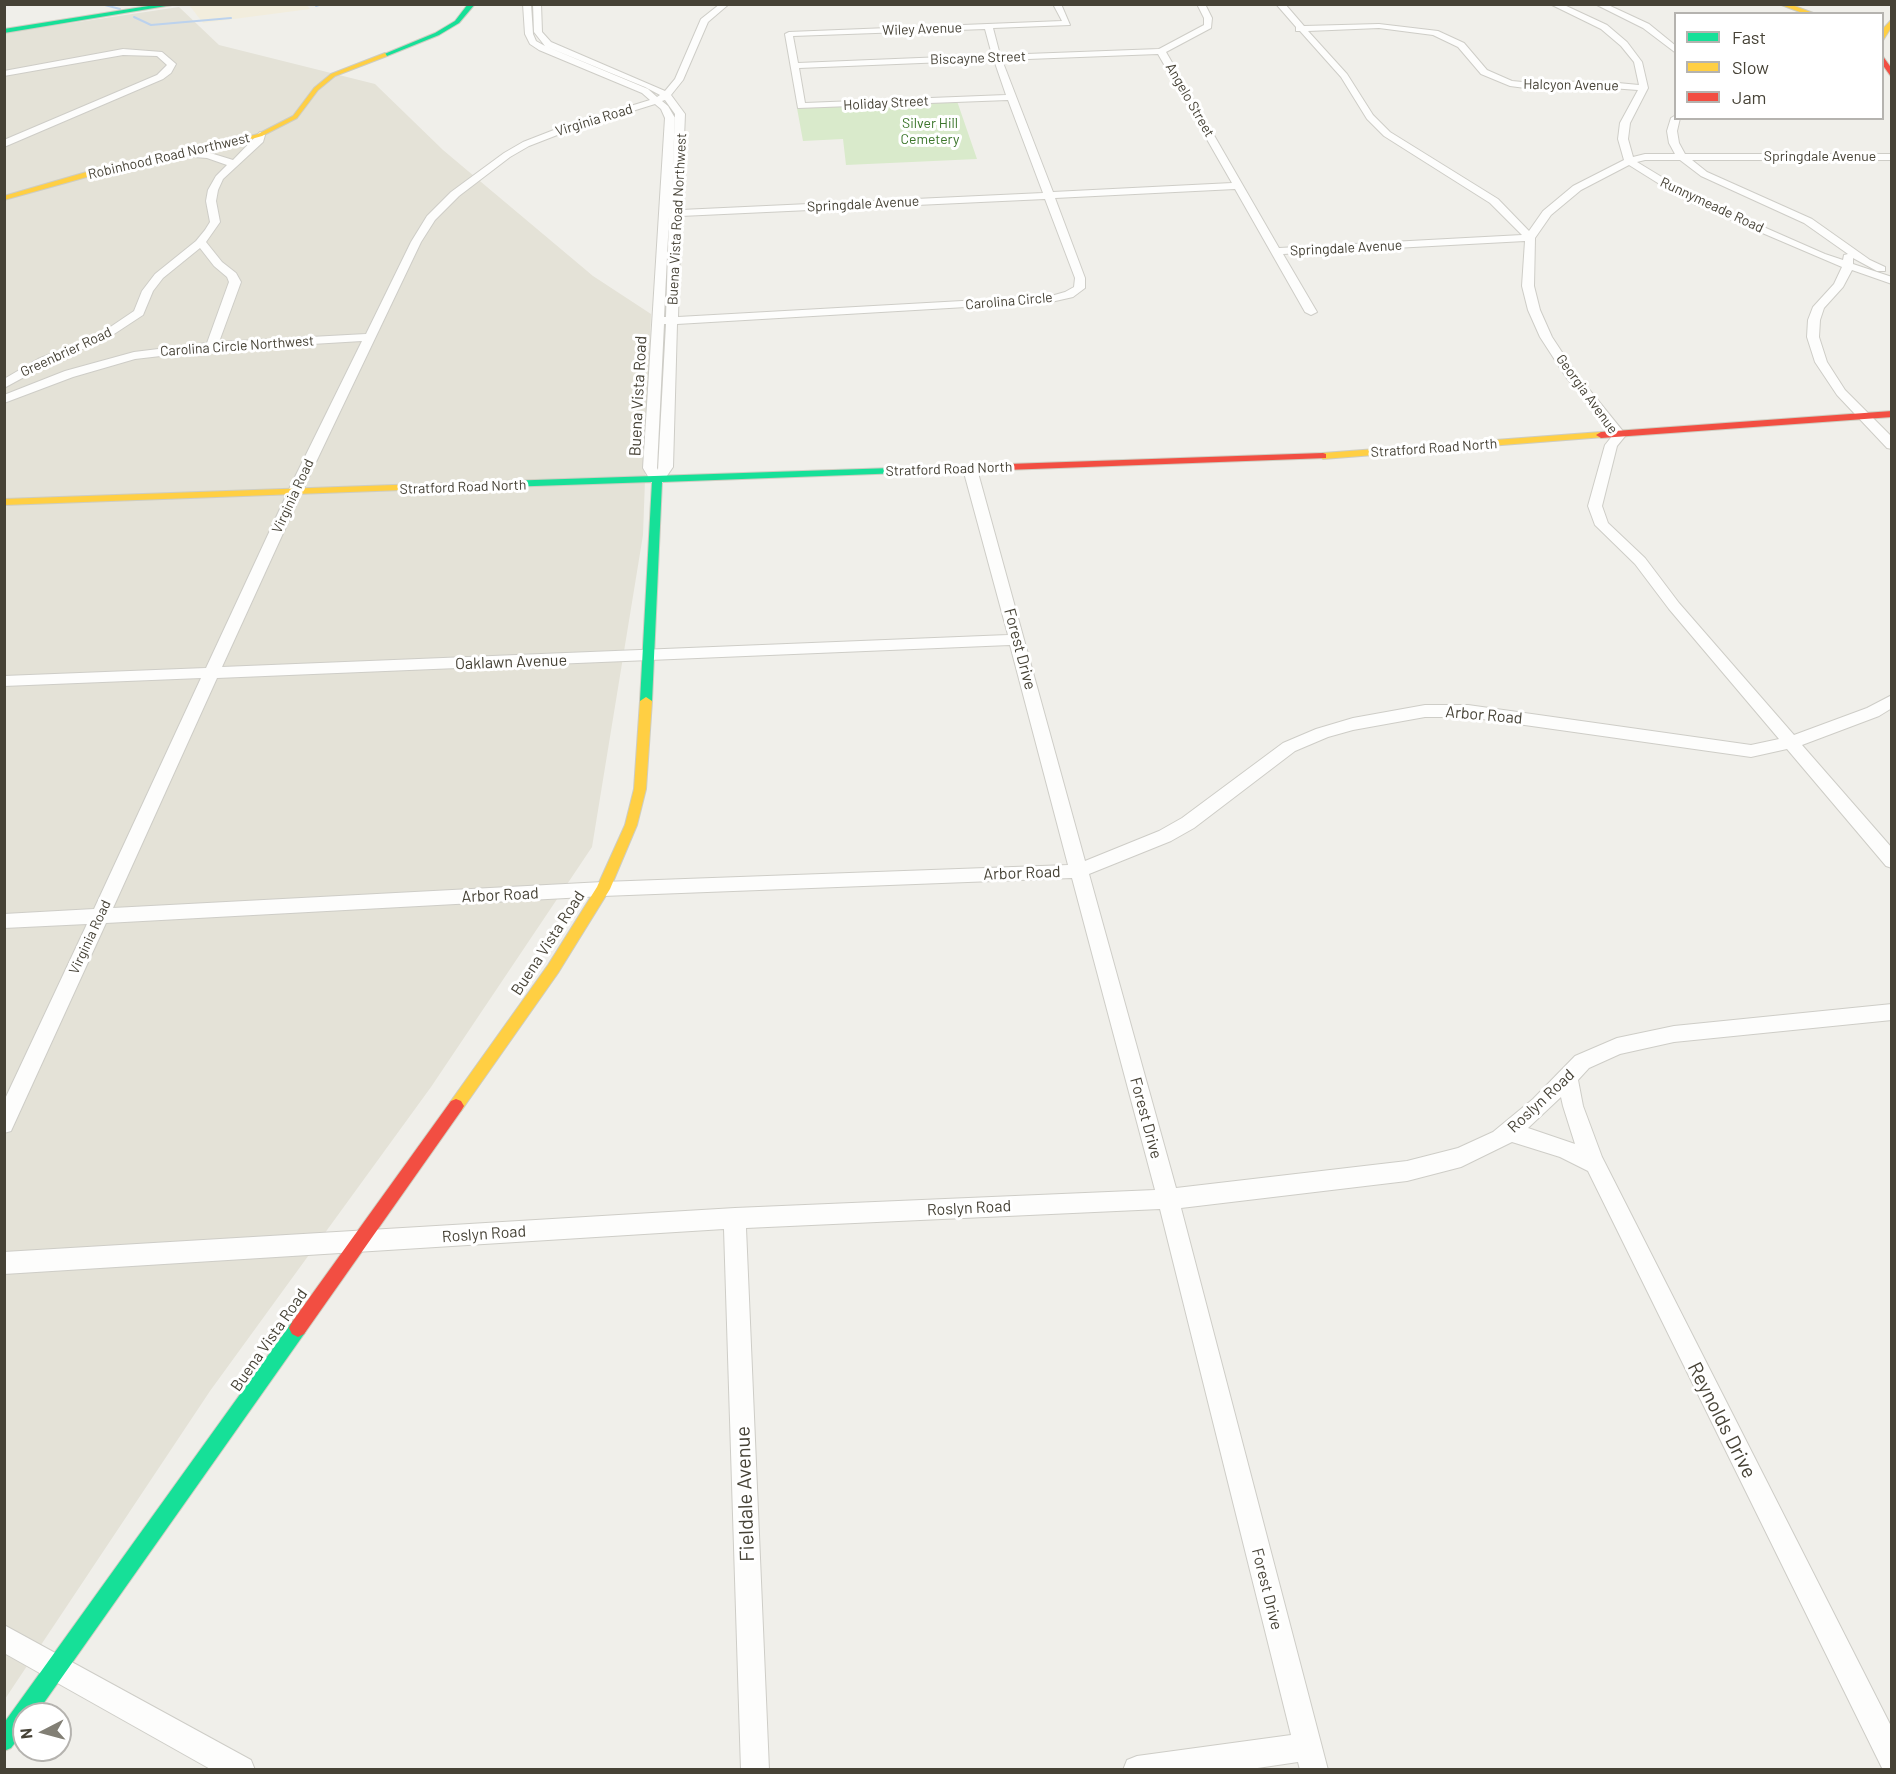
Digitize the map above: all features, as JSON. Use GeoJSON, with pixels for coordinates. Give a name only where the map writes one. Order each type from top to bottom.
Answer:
{"type":"FeatureCollection","features":[{"type":"Feature","properties":{"kind":"main road"},"geometry":{"type":"LineString","coordinates":[[4,31],[175,4]]}},
{"type":"Feature","properties":{"kind":"main road","name":"Robinhood Road Northwest"},"geometry":{"type":"LineString","coordinates":[[4,198],[82,176],[260,135],[295,117],[316,89],[333,75],[431,37],[457,22],[472,4]]}},
{"type":"Feature","properties":{"kind":"main road"},"geometry":{"type":"LineString","coordinates":[[1782,4],[1807,9]]}},
{"type":"Feature","properties":{"kind":"main road","name":"Stratford Road North"},"geometry":{"type":"LineString","coordinates":[[4,502],[1323,456],[1892,414]]}},
{"type":"Feature","properties":{"kind":"main road","name":"Buena Vista Road"},"geometry":{"type":"LineString","coordinates":[[56,1669],[553,969],[603,889],[631,825],[640,789],[644,753],[657,480]]}},
{"type":"Feature","properties":{"kind":"main road"},"geometry":{"type":"LineString","coordinates":[[4,1741],[56,1669]]}},
{"type":"Feature","properties":{"kind":"street"},"geometry":{"type":"LineString","coordinates":[[527,4],[529,34],[533,42],[542,48],[662,98]]}},
{"type":"Feature","properties":{"kind":"street"},"geometry":{"type":"LineString","coordinates":[[537,4],[538,32],[548,44],[662,98]]}},
{"type":"Feature","properties":{"kind":"street"},"geometry":{"type":"LineString","coordinates":[[662,98],[679,80],[704,21],[725,4]]}},
{"type":"Feature","properties":{"kind":"street","name":"Wiley Avenue"},"geometry":{"type":"LineString","coordinates":[[794,66],[789,34],[1067,23],[1057,4]]}},
{"type":"Feature","properties":{"kind":"street","name":"Angelo Street"},"geometry":{"type":"LineString","coordinates":[[1201,4],[1208,18],[1208,26],[1161,51],[1239,186]]}},
{"type":"Feature","properties":{"kind":"street"},"geometry":{"type":"LineString","coordinates":[[1280,4],[1299,29],[1344,76],[1370,117],[1387,134],[1494,201],[1530,238]]}},
{"type":"Feature","properties":{"kind":"street"},"geometry":{"type":"LineString","coordinates":[[1554,4],[1595,21],[1616,36],[1638,62],[1644,88],[1625,123],[1623,139],[1629,161]]}},
{"type":"Feature","properties":{"kind":"street"},"geometry":{"type":"LineString","coordinates":[[1599,4],[1646,26],[1674,49]]}},
{"type":"Feature","properties":{"kind":"street","name":"Carolina Circle"},"geometry":{"type":"LineString","coordinates":[[659,321],[1051,299],[1069,295],[1079,288],[1080,278],[997,58],[988,26]]}},
{"type":"Feature","properties":{"kind":"street","name":"Halcyon Avenue"},"geometry":{"type":"LineString","coordinates":[[1299,29],[1378,26],[1415,29],[1435,33],[1461,45],[1484,72],[1510,82],[1533,86],[1597,84],[1644,88]]}},
{"type":"Feature","properties":{"kind":"street"},"geometry":{"type":"LineString","coordinates":[[4,74],[123,51],[159,54],[171,64],[168,71],[160,77],[4,144]]}},
{"type":"Feature","properties":{"kind":"street","name":"Biscayne Street"},"geometry":{"type":"LineString","coordinates":[[794,66],[1161,51]]}},
{"type":"Feature","properties":{"kind":"street","name":"Holiday Street"},"geometry":{"type":"LineString","coordinates":[[794,66],[801,106],[1012,97]]}},
{"type":"Feature","properties":{"kind":"street","name":"Buena Vista Road"},"geometry":{"type":"LineString","coordinates":[[657,480],[650,468],[659,321],[672,213],[670,118],[662,98]]}},
{"type":"Feature","properties":{"kind":"street","name":"Virginia Road"},"geometry":{"type":"LineString","coordinates":[[4,1124],[294,493],[425,226],[441,206],[455,194],[507,155],[526,144],[662,98]]}},
{"type":"Feature","properties":{"kind":"street","name":"Runnymeade Road"},"geometry":{"type":"LineString","coordinates":[[1675,120],[1672,131],[1674,143],[1681,156],[1704,174],[1799,216],[1866,262],[1892,274]]}},
{"type":"Feature","properties":{"kind":"street","name":"Greenbrier Road"},"geometry":{"type":"LineString","coordinates":[[4,384],[42,362],[104,336],[121,327],[139,313],[148,291],[159,276],[200,243],[215,222],[211,201],[219,178],[260,140],[260,135]]}},
{"type":"Feature","properties":{"kind":"street"},"geometry":{"type":"LineString","coordinates":[[185,154],[207,155],[233,164]]}},
{"type":"Feature","properties":{"kind":"street","name":"Springdale Avenue"},"geometry":{"type":"LineString","coordinates":[[672,213],[1239,186],[1276,251],[1530,238],[1547,213],[1577,188],[1629,161],[1645,157],[1892,157]]}},
{"type":"Feature","properties":{"kind":"street","name":"Runnymeade Road"},"geometry":{"type":"LineString","coordinates":[[1629,161],[1689,198],[1848,267],[1892,280]]}},
{"type":"Feature","properties":{"kind":"street","name":"Buena Vista Road Northwest"},"geometry":{"type":"LineString","coordinates":[[657,480],[666,467],[672,321],[672,213]]}},
{"type":"Feature","properties":{"kind":"street","name":"Georgia Avenue"},"geometry":{"type":"LineString","coordinates":[[1530,238],[1528,286],[1534,310],[1546,337],[1570,374],[1620,435],[1611,445],[1595,506],[1602,525],[1640,561],[1674,606],[1892,861]]}},
{"type":"Feature","properties":{"kind":"street"},"geometry":{"type":"LineString","coordinates":[[200,243],[208,249],[218,264],[232,275],[235,282],[212,346]]}},
{"type":"Feature","properties":{"kind":"street"},"geometry":{"type":"LineString","coordinates":[[1843,245],[1848,255],[1848,267],[1839,285],[1819,307],[1814,320],[1813,336],[1821,362],[1841,392],[1892,445]]}},
{"type":"Feature","properties":{"kind":"street"},"geometry":{"type":"LineString","coordinates":[[1276,251],[1311,312]]}},
{"type":"Feature","properties":{"kind":"street","name":"Carolina Circle Northwest"},"geometry":{"type":"LineString","coordinates":[[4,399],[101,364],[166,351],[212,346],[369,337]]}},
{"type":"Feature","properties":{"kind":"street","name":"Forest Drive"},"geometry":{"type":"LineString","coordinates":[[970,469],[1168,1199],[1310,1758]]}},
{"type":"Feature","properties":{"kind":"street","name":"Oaklawn Avenue"},"geometry":{"type":"LineString","coordinates":[[4,681],[648,657],[1018,640]]}},
{"type":"Feature","properties":{"kind":"street","name":"Arbor Road"},"geometry":{"type":"LineString","coordinates":[[4,921],[603,889],[1079,871],[1165,836],[1188,823],[1209,809],[1264,763],[1297,743],[1322,732],[1398,714],[1425,711],[1468,711],[1751,751],[1791,742],[1873,712],[1892,700]]}},
{"type":"Feature","properties":{"kind":"street","name":"Roslyn Road"},"geometry":{"type":"LineString","coordinates":[[4,1263],[735,1218],[1168,1199],[1407,1171],[1461,1157],[1500,1139],[1540,1105],[1582,1062],[1617,1046],[1674,1034],[1892,1012]]}},
{"type":"Feature","properties":{"kind":"street","name":"Reynolds Drive"},"geometry":{"type":"LineString","coordinates":[[1567,1076],[1573,1106],[1595,1164],[1892,1758]]}},
{"type":"Feature","properties":{"kind":"street"},"geometry":{"type":"LineString","coordinates":[[1508,1131],[1549,1143],[1595,1164]]}},
{"type":"Feature","properties":{"kind":"street","name":"Fieldale Avenue"},"geometry":{"type":"LineString","coordinates":[[735,1218],[755,1770]]}},
{"type":"Feature","properties":{"kind":"street"},"geometry":{"type":"LineString","coordinates":[[4,1638],[241,1770]]}},
{"type":"Feature","properties":{"kind":"street"},"geometry":{"type":"LineString","coordinates":[[1137,1770],[1310,1758]]}},
{"type":"Feature","properties":{"kind":"shaded area"},"geometry":{"type":"Polygon","coordinates":[[[306,4],[310,9],[203,23],[189,5],[306,4]]]}},
{"type":"Feature","properties":{"kind":"shaded area"},"geometry":{"type":"Polygon","coordinates":[[[179,7],[219,45],[375,84],[443,150],[593,276],[651,314],[643,535],[592,847],[431,1087],[210,1391],[5,1699],[5,33],[179,7]]]}},
{"type":"Feature","properties":{"kind":"green space","name":"Silver Hill Cemetery"},"geometry":{"type":"Polygon","coordinates":[[[957,101],[977,159],[846,165],[843,139],[803,141],[797,108],[957,101]]]}},
{"type":"Feature","properties":{"kind":"waterway"},"geometry":{"type":"LineString","coordinates":[[101,4],[120,9]]}},
{"type":"Feature","properties":{"kind":"waterway"},"geometry":{"type":"LineString","coordinates":[[316,6],[322,4]]}},
{"type":"Feature","properties":{"kind":"waterway"},"geometry":{"type":"LineString","coordinates":[[134,17],[151,25],[231,18]]}},
{"type":"Feature","properties":{"kind":"traffic: fast"},"geometry":{"type":"LineString","coordinates":[[4,31],[175,4]]}},
{"type":"Feature","properties":{"kind":"traffic: fast"},"geometry":{"type":"LineString","coordinates":[[385,55],[437,34],[457,22],[472,4]]}},
{"type":"Feature","properties":{"kind":"traffic: fast"},"geometry":{"type":"LineString","coordinates":[[505,484],[952,469]]}},
{"type":"Feature","properties":{"kind":"traffic: fast"},"geometry":{"type":"LineString","coordinates":[[646,701],[657,480]]}},
{"type":"Feature","properties":{"kind":"traffic: fast"},"geometry":{"type":"LineString","coordinates":[[4,1741],[298,1328]]}},
{"type":"Feature","properties":{"kind":"traffic: slow"},"geometry":{"type":"LineString","coordinates":[[1782,4],[1807,12]]}},
{"type":"Feature","properties":{"kind":"traffic: slow"},"geometry":{"type":"LineString","coordinates":[[1884,33],[1892,21]]}},
{"type":"Feature","properties":{"kind":"traffic: slow"},"geometry":{"type":"LineString","coordinates":[[4,198],[93,173],[210,149],[260,135],[295,117],[316,89],[333,75],[385,55]]}},
{"type":"Feature","properties":{"kind":"traffic: slow"},"geometry":{"type":"LineString","coordinates":[[1323,456],[1601,435]]}},
{"type":"Feature","properties":{"kind":"traffic: slow"},"geometry":{"type":"LineString","coordinates":[[4,502],[505,484]]}},
{"type":"Feature","properties":{"kind":"traffic: slow"},"geometry":{"type":"LineString","coordinates":[[456,1106],[553,969],[603,889],[631,825],[640,789],[646,701]]}},
{"type":"Feature","properties":{"kind":"traffic: jam"},"geometry":{"type":"LineString","coordinates":[[1884,61],[1892,76]]}},
{"type":"Feature","properties":{"kind":"traffic: jam"},"geometry":{"type":"LineString","coordinates":[[1601,435],[1892,414]]}},
{"type":"Feature","properties":{"kind":"traffic: jam"},"geometry":{"type":"LineString","coordinates":[[952,469],[1323,456]]}},
{"type":"Feature","properties":{"kind":"traffic: jam"},"geometry":{"type":"LineString","coordinates":[[298,1328],[456,1106]]}}]}
